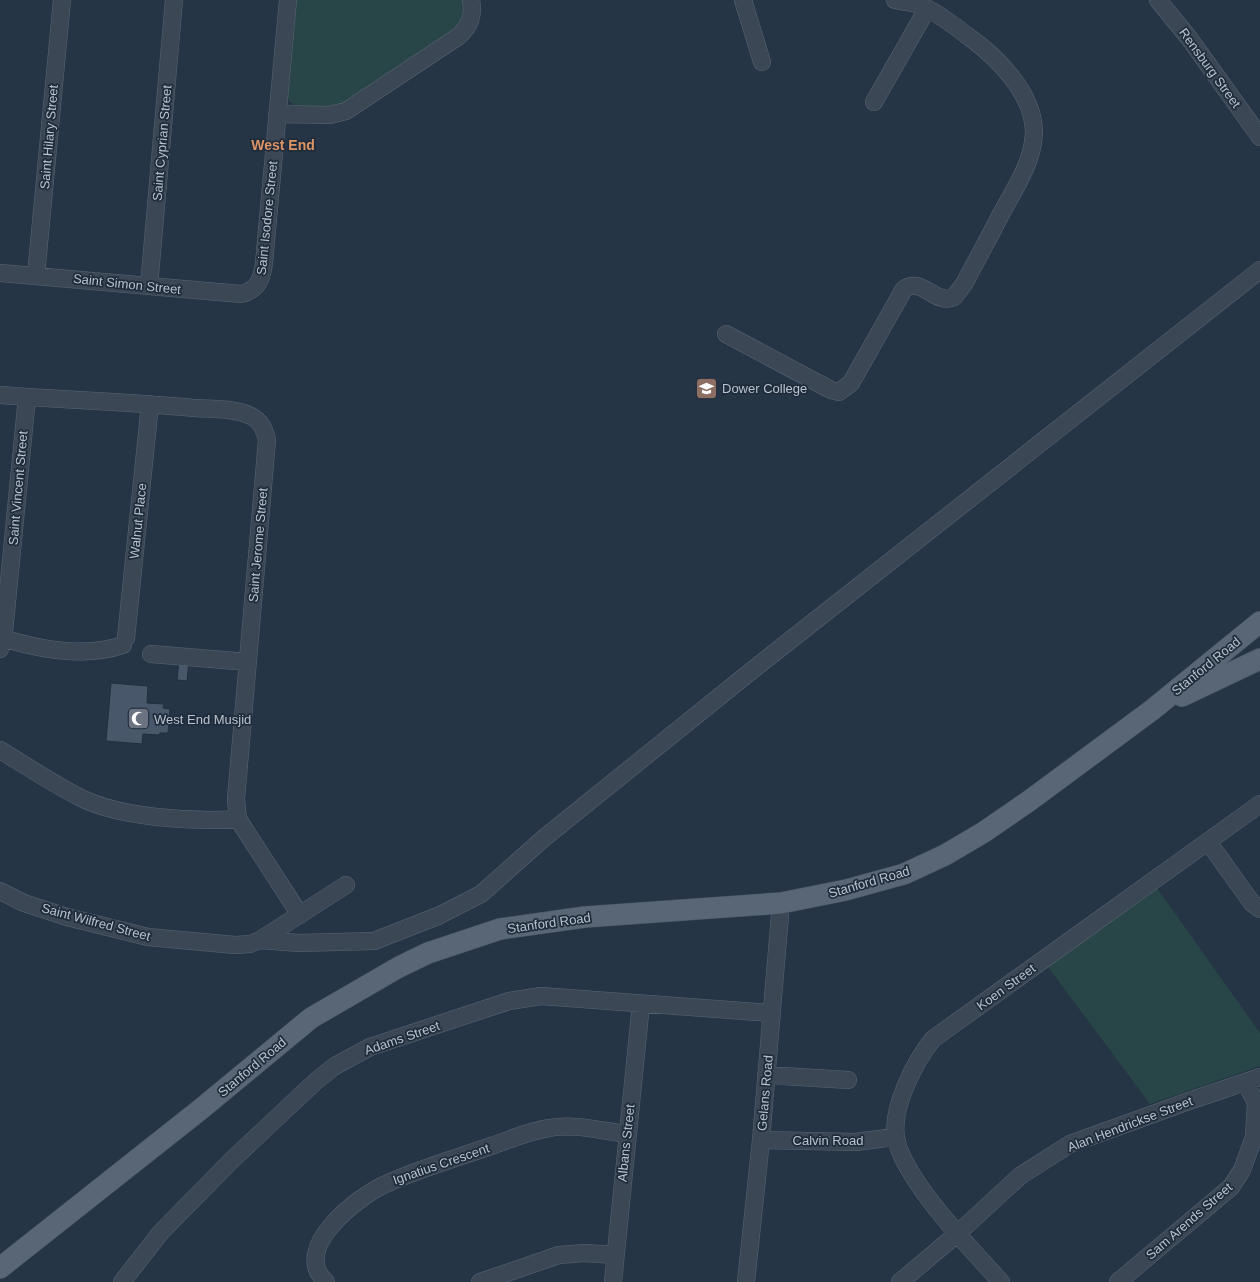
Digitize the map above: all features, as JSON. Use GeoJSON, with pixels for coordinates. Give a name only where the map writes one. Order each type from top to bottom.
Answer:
{"type":"FeatureCollection","features":[{"type":"Feature","properties":{"kind":"main road","name":"Stanford Road"},"geometry":{"type":"LineString","coordinates":[[0,1268],[201,1110],[311,1018],[399,967],[428,953],[500,929],[539,922],[585,917],[781,903],[846,890],[904,874],[945,855],[984,832],[1022,806],[1152,710],[1260,622]]}},
{"type":"Feature","properties":{"kind":"main road","name":"Stanford Road"},"geometry":{"type":"LineString","coordinates":[[1152,710],[1260,659]]}},
{"type":"Feature","properties":{"kind":"street","name":"Saint Hilary Street"},"geometry":{"type":"LineString","coordinates":[[36,275],[62,0]]}},
{"type":"Feature","properties":{"kind":"street","name":"Saint Cyprian Street"},"geometry":{"type":"LineString","coordinates":[[149,286],[174,0]]}},
{"type":"Feature","properties":{"kind":"street","name":"Saint Isodore Street"},"geometry":{"type":"LineString","coordinates":[[252,290],[259,283],[263,270],[288,0]]}},
{"type":"Feature","properties":{"kind":"street"},"geometry":{"type":"LineString","coordinates":[[277,114],[330,115],[346,111],[459,36],[466,28],[473,15],[471,0]]}},
{"type":"Feature","properties":{"kind":"street"},"geometry":{"type":"LineString","coordinates":[[743,0],[762,62]]}},
{"type":"Feature","properties":{"kind":"street"},"geometry":{"type":"LineString","coordinates":[[726,334],[830,390],[839,392],[851,383],[904,289],[909,285],[915,285],[942,298],[951,298],[964,284],[1022,175],[1031,151],[1034,133],[1029,109],[1017,85],[1003,67],[968,36],[927,9],[916,4],[895,0]]}},
{"type":"Feature","properties":{"kind":"street","name":"Rensburg Street"},"geometry":{"type":"LineString","coordinates":[[1158,0],[1189,38],[1260,137]]}},
{"type":"Feature","properties":{"kind":"street"},"geometry":{"type":"LineString","coordinates":[[874,102],[927,9]]}},
{"type":"Feature","properties":{"kind":"street"},"geometry":{"type":"LineString","coordinates":[[260,940],[299,943],[374,941],[438,916],[481,894],[544,838],[750,672],[1260,270]]}},
{"type":"Feature","properties":{"kind":"street","name":"Saint Simon Street"},"geometry":{"type":"LineString","coordinates":[[0,273],[241,294],[252,290]]}},
{"type":"Feature","properties":{"kind":"street","name":"Saint Jerome Street"},"geometry":{"type":"LineString","coordinates":[[0,395],[150,404],[236,412],[251,416],[259,421],[265,431],[267,440],[236,799],[238,819],[300,915]]}},
{"type":"Feature","properties":{"kind":"street","name":"Saint Vincent Street"},"geometry":{"type":"LineString","coordinates":[[2,643],[27,397]]}},
{"type":"Feature","properties":{"kind":"street","name":"Walnut Place"},"geometry":{"type":"LineString","coordinates":[[2,643],[72,651],[101,650],[124,641],[150,404]]}},
{"type":"Feature","properties":{"kind":"street"},"geometry":{"type":"LineString","coordinates":[[151,654],[248,662]]}},
{"type":"Feature","properties":{"kind":"street"},"geometry":{"type":"LineString","coordinates":[[0,750],[80,798],[113,809],[148,815],[212,821],[238,819]]}},
{"type":"Feature","properties":{"kind":"street","name":"Koen Street"},"geometry":{"type":"LineString","coordinates":[[1000,1282],[958,1234],[920,1186],[902,1157],[895,1137],[899,1110],[906,1085],[921,1054],[933,1039],[1260,804]]}},
{"type":"Feature","properties":{"kind":"street"},"geometry":{"type":"LineString","coordinates":[[1209,842],[1252,903],[1260,909]]}},
{"type":"Feature","properties":{"kind":"street","name":"Saint Wilfred Street"},"geometry":{"type":"LineString","coordinates":[[0,891],[24,903],[67,917],[148,937],[235,945],[250,944],[260,940],[346,886]]}},
{"type":"Feature","properties":{"kind":"street","name":"Gelans Road"},"geometry":{"type":"LineString","coordinates":[[746,1282],[761,1140],[781,903]]}},
{"type":"Feature","properties":{"kind":"street","name":"Adams Street"},"geometry":{"type":"LineString","coordinates":[[122,1282],[161,1232],[233,1160],[316,1081],[335,1066],[370,1047],[509,1001],[541,996],[771,1013]]}},
{"type":"Feature","properties":{"kind":"street","name":"Albans Street"},"geometry":{"type":"LineString","coordinates":[[613,1282],[641,1004]]}},
{"type":"Feature","properties":{"kind":"street"},"geometry":{"type":"LineString","coordinates":[[766,1074],[848,1080]]}},
{"type":"Feature","properties":{"kind":"street","name":"Alan Hendrickse Street"},"geometry":{"type":"LineString","coordinates":[[900,1282],[958,1234],[1020,1176],[1070,1144],[1189,1101],[1253,1080]]}},
{"type":"Feature","properties":{"kind":"street","name":"Sam Arends Street"},"geometry":{"type":"LineString","coordinates":[[1118,1282],[1231,1187],[1242,1170],[1250,1153],[1256,1126],[1256,1103],[1253,1080]]}},
{"type":"Feature","properties":{"kind":"street","name":"Ignatius Crescent"},"geometry":{"type":"LineString","coordinates":[[326,1282],[318,1274],[314,1262],[316,1248],[322,1237],[351,1208],[369,1193],[387,1183],[428,1167],[548,1128],[573,1127],[627,1134]]}},
{"type":"Feature","properties":{"kind":"street","name":"Calvin Road"},"geometry":{"type":"LineString","coordinates":[[761,1140],[855,1142],[895,1137]]}},
{"type":"Feature","properties":{"kind":"street"},"geometry":{"type":"LineString","coordinates":[[480,1282],[559,1255],[584,1253],[615,1255]]}},
{"type":"Feature","properties":{"kind":"green space"},"geometry":{"type":"Polygon","coordinates":[[[292,0],[466,0],[466,12],[457,29],[357,99],[333,108],[296,106],[290,102],[286,94],[292,0]]]}},
{"type":"Feature","properties":{"kind":"green space"},"geometry":{"type":"Polygon","coordinates":[[[1157,888],[1260,1033],[1260,1066],[1150,1104],[1048,967],[1157,888]]]}},
{"type":"Feature","properties":{"kind":"building"},"geometry":{"type":"Polygon","coordinates":[[[179,660],[189,661],[187,681],[177,680],[179,660]]]}},
{"type":"Feature","properties":{"kind":"building","name":"West End Musjid"},"geometry":{"type":"Polygon","coordinates":[[[111,683],[148,686],[147,703],[164,704],[163,708],[170,709],[168,733],[160,733],[159,735],[143,734],[142,744],[106,741],[111,683]]]}},
{"type":"Feature","properties":{"kind":"place","name":"Dower College"},"geometry":{"type":"Point","coordinates":[706,388]}},
{"type":"Feature","properties":{"kind":"place","name":"West End Musjid"},"geometry":{"type":"Point","coordinates":[139,719]}},
{"type":"Feature","properties":{"kind":"district","name":"West End"},"geometry":{"type":"Point","coordinates":[283,145]}}]}
